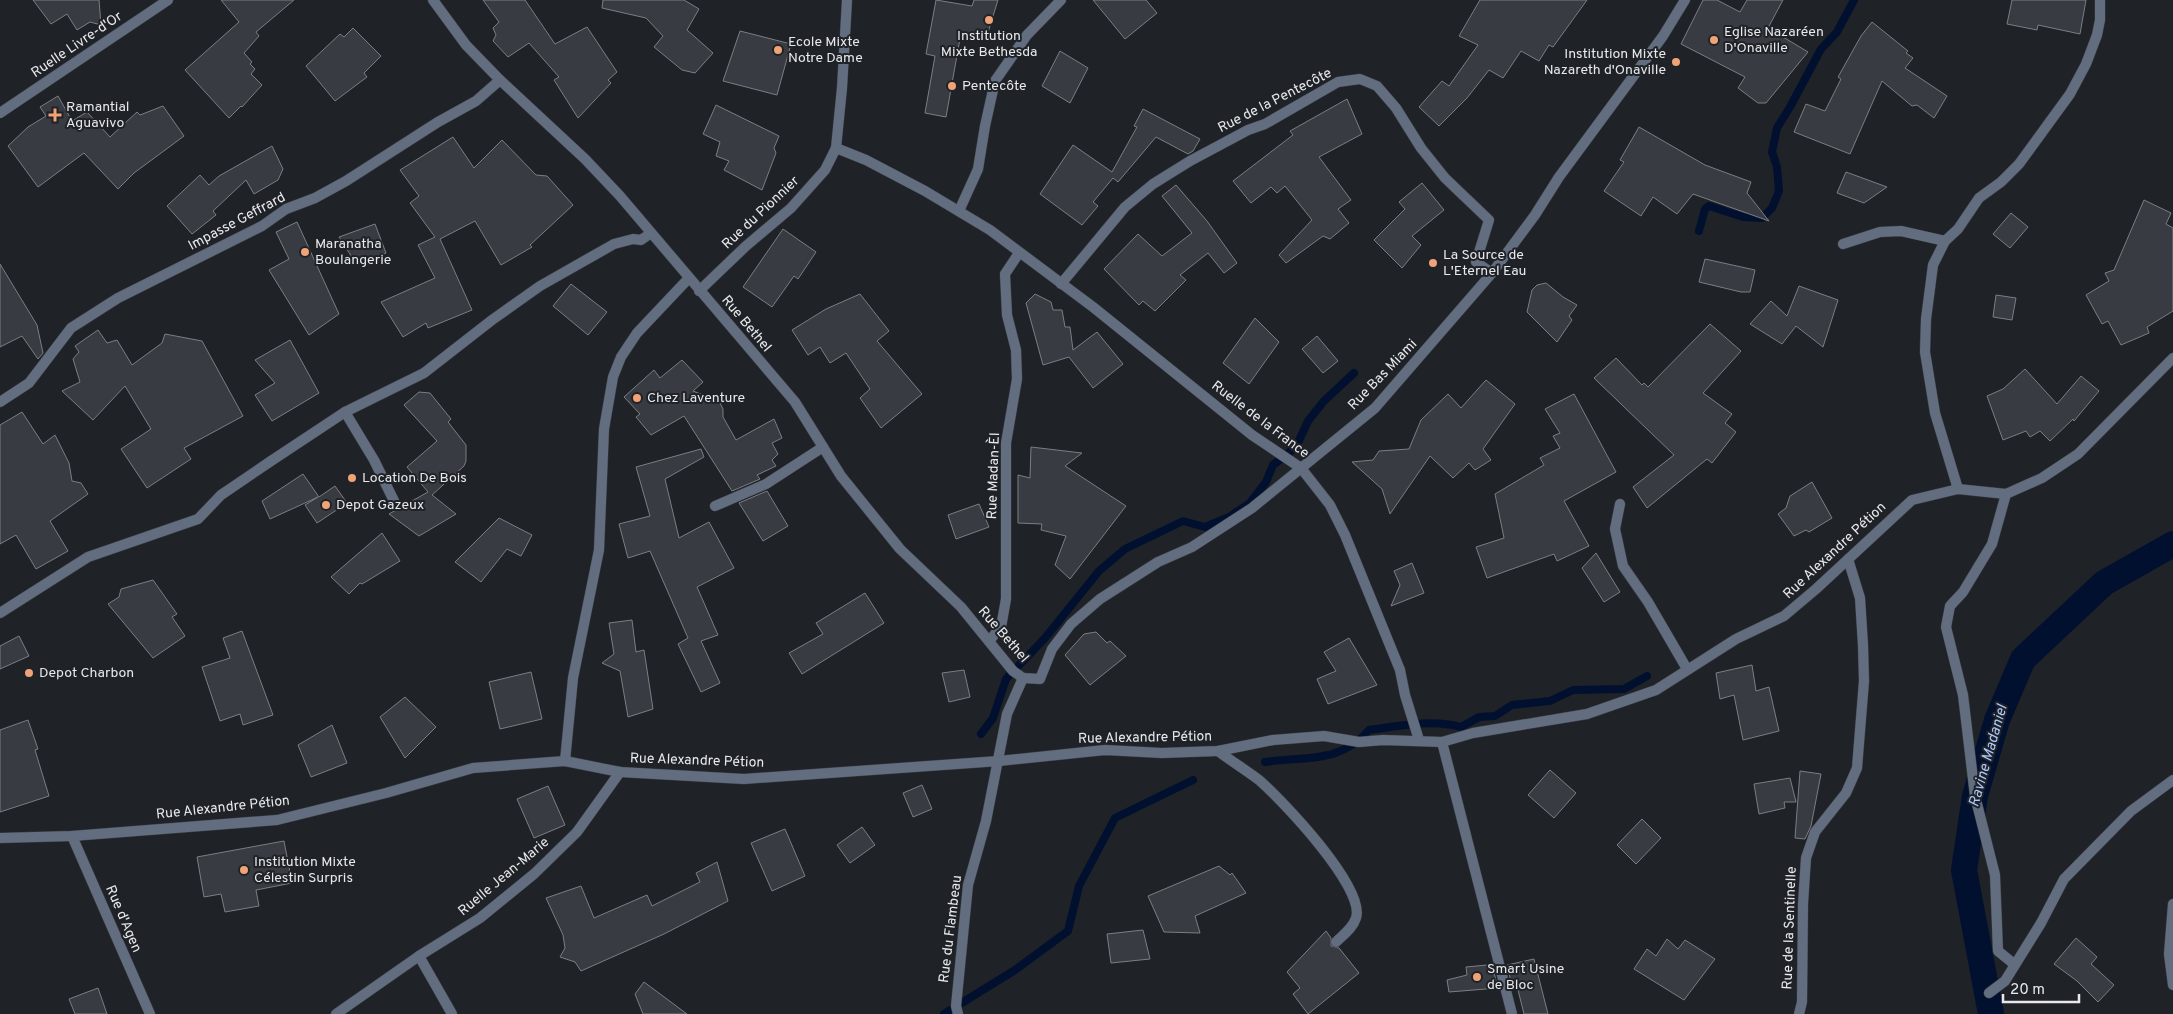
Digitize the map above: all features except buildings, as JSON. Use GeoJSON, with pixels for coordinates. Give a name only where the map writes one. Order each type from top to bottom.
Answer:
{"type":"FeatureCollection","features":[{"type":"Feature","properties":{"kind":"street","name":"Ruelle Livre-d'Or"},"geometry":{"type":"LineString","coordinates":[[0,113],[168,0]]}},
{"type":"Feature","properties":{"kind":"street","name":"Rue Bethel"},"geometry":{"type":"LineString","coordinates":[[433,0],[466,45],[500,80],[586,159],[620,196],[795,402],[841,476],[900,549],[961,607],[1013,671],[1023,678]]}},
{"type":"Feature","properties":{"kind":"street","name":"Rue du Pionnier"},"geometry":{"type":"LineString","coordinates":[[699,291],[746,246],[791,208],[825,170],[836,148],[842,88],[847,0]]}},
{"type":"Feature","properties":{"kind":"street"},"geometry":{"type":"LineString","coordinates":[[959,211],[978,169],[995,81],[1027,35],[1061,0]]}},
{"type":"Feature","properties":{"kind":"street","name":"Rue Bas Miami"},"geometry":{"type":"LineString","coordinates":[[1023,678],[1040,678],[1052,649],[1071,624],[1100,598],[1158,562],[1192,547],[1252,508],[1375,408],[1492,273],[1535,215],[1548,192],[1663,36],[1685,0]]}},
{"type":"Feature","properties":{"kind":"street"},"geometry":{"type":"LineString","coordinates":[[1958,489],[1935,413],[1925,352],[1926,319],[1933,265],[1944,241],[1958,228],[1979,198],[2001,182],[2019,164],[2070,94],[2086,64],[2097,35],[2100,20],[2100,0]]}},
{"type":"Feature","properties":{"kind":"street","name":"Rue de la Pentecôte"},"geometry":{"type":"LineString","coordinates":[[1061,284],[1126,207],[1153,184],[1190,161],[1248,130],[1265,124],[1338,82],[1360,79],[1376,86],[1396,108],[1421,148],[1445,178],[1489,220],[1476,262],[1492,273]]}},
{"type":"Feature","properties":{"kind":"street","name":"Impasse Geffrard"},"geometry":{"type":"LineString","coordinates":[[0,402],[29,383],[71,328],[118,298],[262,226],[286,209],[315,198],[346,182],[438,122],[476,101],[500,80]]}},
{"type":"Feature","properties":{"kind":"street","name":"Ruelle de la France"},"geometry":{"type":"LineString","coordinates":[[836,148],[866,160],[990,230],[1093,307],[1252,435],[1301,468],[1330,505],[1345,535],[1400,670],[1405,695],[1419,740]]}},
{"type":"Feature","properties":{"kind":"street"},"geometry":{"type":"LineString","coordinates":[[1843,244],[1880,232],[1901,231],[1944,241]]}},
{"type":"Feature","properties":{"kind":"street"},"geometry":{"type":"LineString","coordinates":[[0,613],[88,557],[198,519],[221,495],[346,412],[424,373],[492,320],[540,286],[614,244],[633,239],[640,240],[651,233]]}},
{"type":"Feature","properties":{"kind":"street","name":"Rue Madan-Èl"},"geometry":{"type":"LineString","coordinates":[[989,641],[1001,627],[1006,599],[1006,443],[1017,379],[1016,350],[1007,315],[1005,274],[1019,253]]}},
{"type":"Feature","properties":{"kind":"street"},"geometry":{"type":"LineString","coordinates":[[565,762],[573,678],[599,550],[604,429],[614,377],[621,357],[637,333],[689,278]]}},
{"type":"Feature","properties":{"kind":"street","name":"Rue Alexandre Pétion"},"geometry":{"type":"LineString","coordinates":[[0,838],[72,836],[277,820],[386,793],[473,768],[565,762],[620,772],[744,779],[999,761],[1106,750],[1162,753],[1218,751],[1273,740],[1324,736],[1359,742],[1419,740],[1442,742],[1473,733],[1587,714],[1656,690],[1736,639],[1784,616],[1912,500],[1958,489],[2006,494],[2042,478],[2078,454],[2173,358]]}},
{"type":"Feature","properties":{"kind":"street"},"geometry":{"type":"LineString","coordinates":[[346,412],[374,460],[395,503]]}},
{"type":"Feature","properties":{"kind":"street"},"geometry":{"type":"LineString","coordinates":[[715,506],[766,484],[823,447]]}},
{"type":"Feature","properties":{"kind":"street"},"geometry":{"type":"LineString","coordinates":[[2006,494],[1992,544],[1963,592],[1950,606],[1946,628],[1963,695],[1975,796],[1996,875],[1998,951],[2014,964]]}},
{"type":"Feature","properties":{"kind":"street"},"geometry":{"type":"LineString","coordinates":[[1620,504],[1614,529],[1623,566],[1648,602],[1687,669]]}},
{"type":"Feature","properties":{"kind":"street","name":"Rue de la Sentinelle"},"geometry":{"type":"LineString","coordinates":[[1799,1014],[1802,1002],[1803,904],[1806,858],[1815,832],[1846,793],[1857,768],[1864,681],[1863,645],[1860,598],[1848,559]]}},
{"type":"Feature","properties":{"kind":"street","name":"Rue du Flambeau"},"geometry":{"type":"LineString","coordinates":[[958,1014],[956,1006],[968,885],[986,821],[1007,714],[1023,678]]}},
{"type":"Feature","properties":{"kind":"street"},"geometry":{"type":"LineString","coordinates":[[1442,742],[1512,1014]]}},
{"type":"Feature","properties":{"kind":"street"},"geometry":{"type":"LineString","coordinates":[[1218,751],[1259,781],[1295,816],[1337,867],[1357,904],[1356,919],[1347,932],[1336,942]]}},
{"type":"Feature","properties":{"kind":"street","name":"Ruelle Jean-Marie"},"geometry":{"type":"LineString","coordinates":[[336,1014],[419,956],[480,918],[534,874],[577,832],[620,772]]}},
{"type":"Feature","properties":{"kind":"street"},"geometry":{"type":"LineString","coordinates":[[1989,993],[2005,981],[2041,922],[2064,879],[2131,811],[2173,780]]}},
{"type":"Feature","properties":{"kind":"street","name":"Rue d'Agen"},"geometry":{"type":"LineString","coordinates":[[72,836],[150,1014]]}},
{"type":"Feature","properties":{"kind":"street"},"geometry":{"type":"LineString","coordinates":[[2173,904],[2169,954],[2173,985]]}},
{"type":"Feature","properties":{"kind":"street"},"geometry":{"type":"LineString","coordinates":[[419,956],[452,1014]]}},
{"type":"Feature","properties":{"kind":"waterway"},"geometry":{"type":"LineString","coordinates":[[1699,231],[1705,209],[1709,206],[1743,217],[1762,218],[1772,208],[1779,191],[1777,167],[1772,152],[1777,128],[1821,49],[1837,32],[1854,0]]}},
{"type":"Feature","properties":{"kind":"waterway"},"geometry":{"type":"LineString","coordinates":[[981,734],[993,718],[1006,679],[1045,638],[1099,571],[1125,549],[1183,521],[1205,527],[1229,517],[1250,503],[1266,482],[1273,465],[1296,447],[1308,421],[1324,401],[1354,373]]}},
{"type":"Feature","properties":{"kind":"waterway","name":"Ravine Madaniel"},"geometry":{"type":"LineString","coordinates":[[1991,1014],[1964,870],[1975,796],[1997,720],[2023,659],[2104,583],[2173,544]]}},
{"type":"Feature","properties":{"kind":"waterway"},"geometry":{"type":"LineString","coordinates":[[1265,762],[1308,758],[1334,753],[1358,741],[1369,730],[1427,723],[1461,727],[1479,717],[1495,716],[1512,705],[1550,701],[1573,690],[1624,689],[1647,676]]}},
{"type":"Feature","properties":{"kind":"waterway"},"geometry":{"type":"LineString","coordinates":[[944,1014],[1015,970],[1068,931],[1079,886],[1115,818],[1193,780]]}},
{"type":"Feature","properties":{"kind":"place","name":"Institution Mixte Bethesda"},"geometry":{"type":"Point","coordinates":[989,20]}},
{"type":"Feature","properties":{"kind":"place","name":"Eglise Nazaréen D'Onaville"},"geometry":{"type":"Point","coordinates":[1714,40]}},
{"type":"Feature","properties":{"kind":"place","name":"Ecole Mixte Notre Dame"},"geometry":{"type":"Point","coordinates":[778,50]}},
{"type":"Feature","properties":{"kind":"place","name":"Institution Mixte Nazareth d'Onaville"},"geometry":{"type":"Point","coordinates":[1676,62]}},
{"type":"Feature","properties":{"kind":"place","name":"Pentecôte"},"geometry":{"type":"Point","coordinates":[952,86]}},
{"type":"Feature","properties":{"kind":"place","name":"Ramantial Aguavivo"},"geometry":{"type":"Point","coordinates":[55,115]}},
{"type":"Feature","properties":{"kind":"place","name":"Maranatha Boulangerie"},"geometry":{"type":"Point","coordinates":[305,252]}},
{"type":"Feature","properties":{"kind":"place","name":"La Source de L'Eternel Eau"},"geometry":{"type":"Point","coordinates":[1433,263]}},
{"type":"Feature","properties":{"kind":"place","name":"Chez Laventure"},"geometry":{"type":"Point","coordinates":[637,398]}},
{"type":"Feature","properties":{"kind":"place","name":"Location De Bois"},"geometry":{"type":"Point","coordinates":[352,478]}},
{"type":"Feature","properties":{"kind":"place","name":"Depot Gazeux"},"geometry":{"type":"Point","coordinates":[326,505]}},
{"type":"Feature","properties":{"kind":"place","name":"Depot Charbon"},"geometry":{"type":"Point","coordinates":[29,673]}},
{"type":"Feature","properties":{"kind":"place","name":"Institution Mixte Célestin Surpris"},"geometry":{"type":"Point","coordinates":[244,870]}},
{"type":"Feature","properties":{"kind":"place","name":"Smart Usine de Bloc"},"geometry":{"type":"Point","coordinates":[1477,977]}}]}
